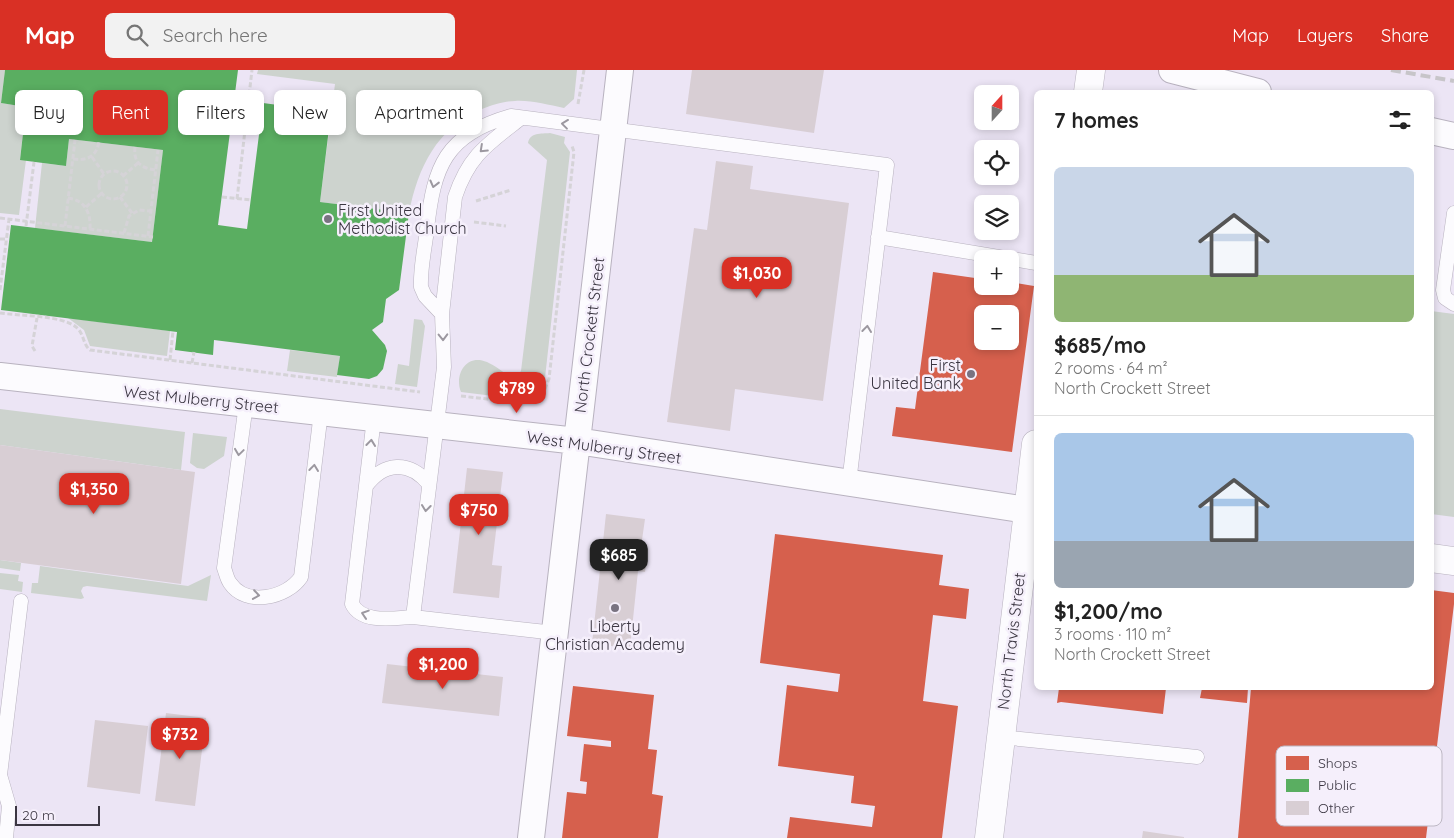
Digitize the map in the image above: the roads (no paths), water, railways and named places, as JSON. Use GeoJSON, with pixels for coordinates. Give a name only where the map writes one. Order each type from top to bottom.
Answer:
{"type":"FeatureCollection","features":[{"type":"Feature","properties":{"kind":"main road"},"geometry":{"type":"LineString","coordinates":[[1088,90],[1091,70]]}},
{"type":"Feature","properties":{"kind":"main road","name":"North Travis Street"},"geometry":{"type":"LineString","coordinates":[[989,838],[1000,737],[1031,511],[1034,471]]}},
{"type":"Feature","properties":{"kind":"main road"},"geometry":{"type":"LineString","coordinates":[[1434,558],[1454,561]]}},
{"type":"Feature","properties":{"kind":"street","name":"North Crockett Street"},"geometry":{"type":"LineString","coordinates":[[531,838],[620,70]]}},
{"type":"Feature","properties":{"kind":"street"},"geometry":{"type":"LineString","coordinates":[[1172,70],[1250,90]]}},
{"type":"Feature","properties":{"kind":"street"},"geometry":{"type":"LineString","coordinates":[[1434,132],[1454,136]]}},
{"type":"Feature","properties":{"kind":"street","name":"West Mulberry Street"},"geometry":{"type":"LineString","coordinates":[[0,376],[576,441],[1031,511]]}},
{"type":"Feature","properties":{"kind":"lane"},"geometry":{"type":"LineString","coordinates":[[442,314],[425,296],[421,278],[435,178],[442,163],[454,146],[468,134],[489,123],[511,116],[887,165],[849,483]]}},
{"type":"Feature","properties":{"kind":"lane"},"geometry":{"type":"LineString","coordinates":[[413,617],[444,367],[442,314],[455,197],[461,180],[472,160],[484,147],[521,118]]}},
{"type":"Feature","properties":{"kind":"lane"},"geometry":{"type":"LineString","coordinates":[[1454,214],[1444,290],[1445,298],[1454,304]]}},
{"type":"Feature","properties":{"kind":"lane"},"geometry":{"type":"LineString","coordinates":[[878,237],[1034,263]]}},
{"type":"Feature","properties":{"kind":"lane"},"geometry":{"type":"LineString","coordinates":[[246,404],[224,568],[229,583],[240,592],[255,596],[282,593],[294,586],[301,577],[321,412]]}},
{"type":"Feature","properties":{"kind":"lane"},"geometry":{"type":"LineString","coordinates":[[374,418],[352,604],[356,610],[362,616],[413,617],[555,633]]}},
{"type":"Feature","properties":{"kind":"lane"},"geometry":{"type":"LineString","coordinates":[[366,486],[374,475],[393,466],[414,471],[429,484]]}},
{"type":"Feature","properties":{"kind":"lane"},"geometry":{"type":"LineString","coordinates":[[6,838],[9,806],[0,775],[21,601]]}},
{"type":"Feature","properties":{"kind":"lane"},"geometry":{"type":"LineString","coordinates":[[1000,737],[1197,757]]}},
{"type":"Feature","properties":{"kind":"railway"},"geometry":{"type":"LineString","coordinates":[[1391,70],[1454,81]]}},
{"type":"Feature","properties":{"kind":"place","name":"First United Methodist Church"},"geometry":{"type":"Point","coordinates":[328,219]}},
{"type":"Feature","properties":{"kind":"place","name":"First United Bank"},"geometry":{"type":"Point","coordinates":[971,374]}},
{"type":"Feature","properties":{"kind":"place","name":"Liberty Christian Academy"},"geometry":{"type":"Point","coordinates":[615,608]}}]}
